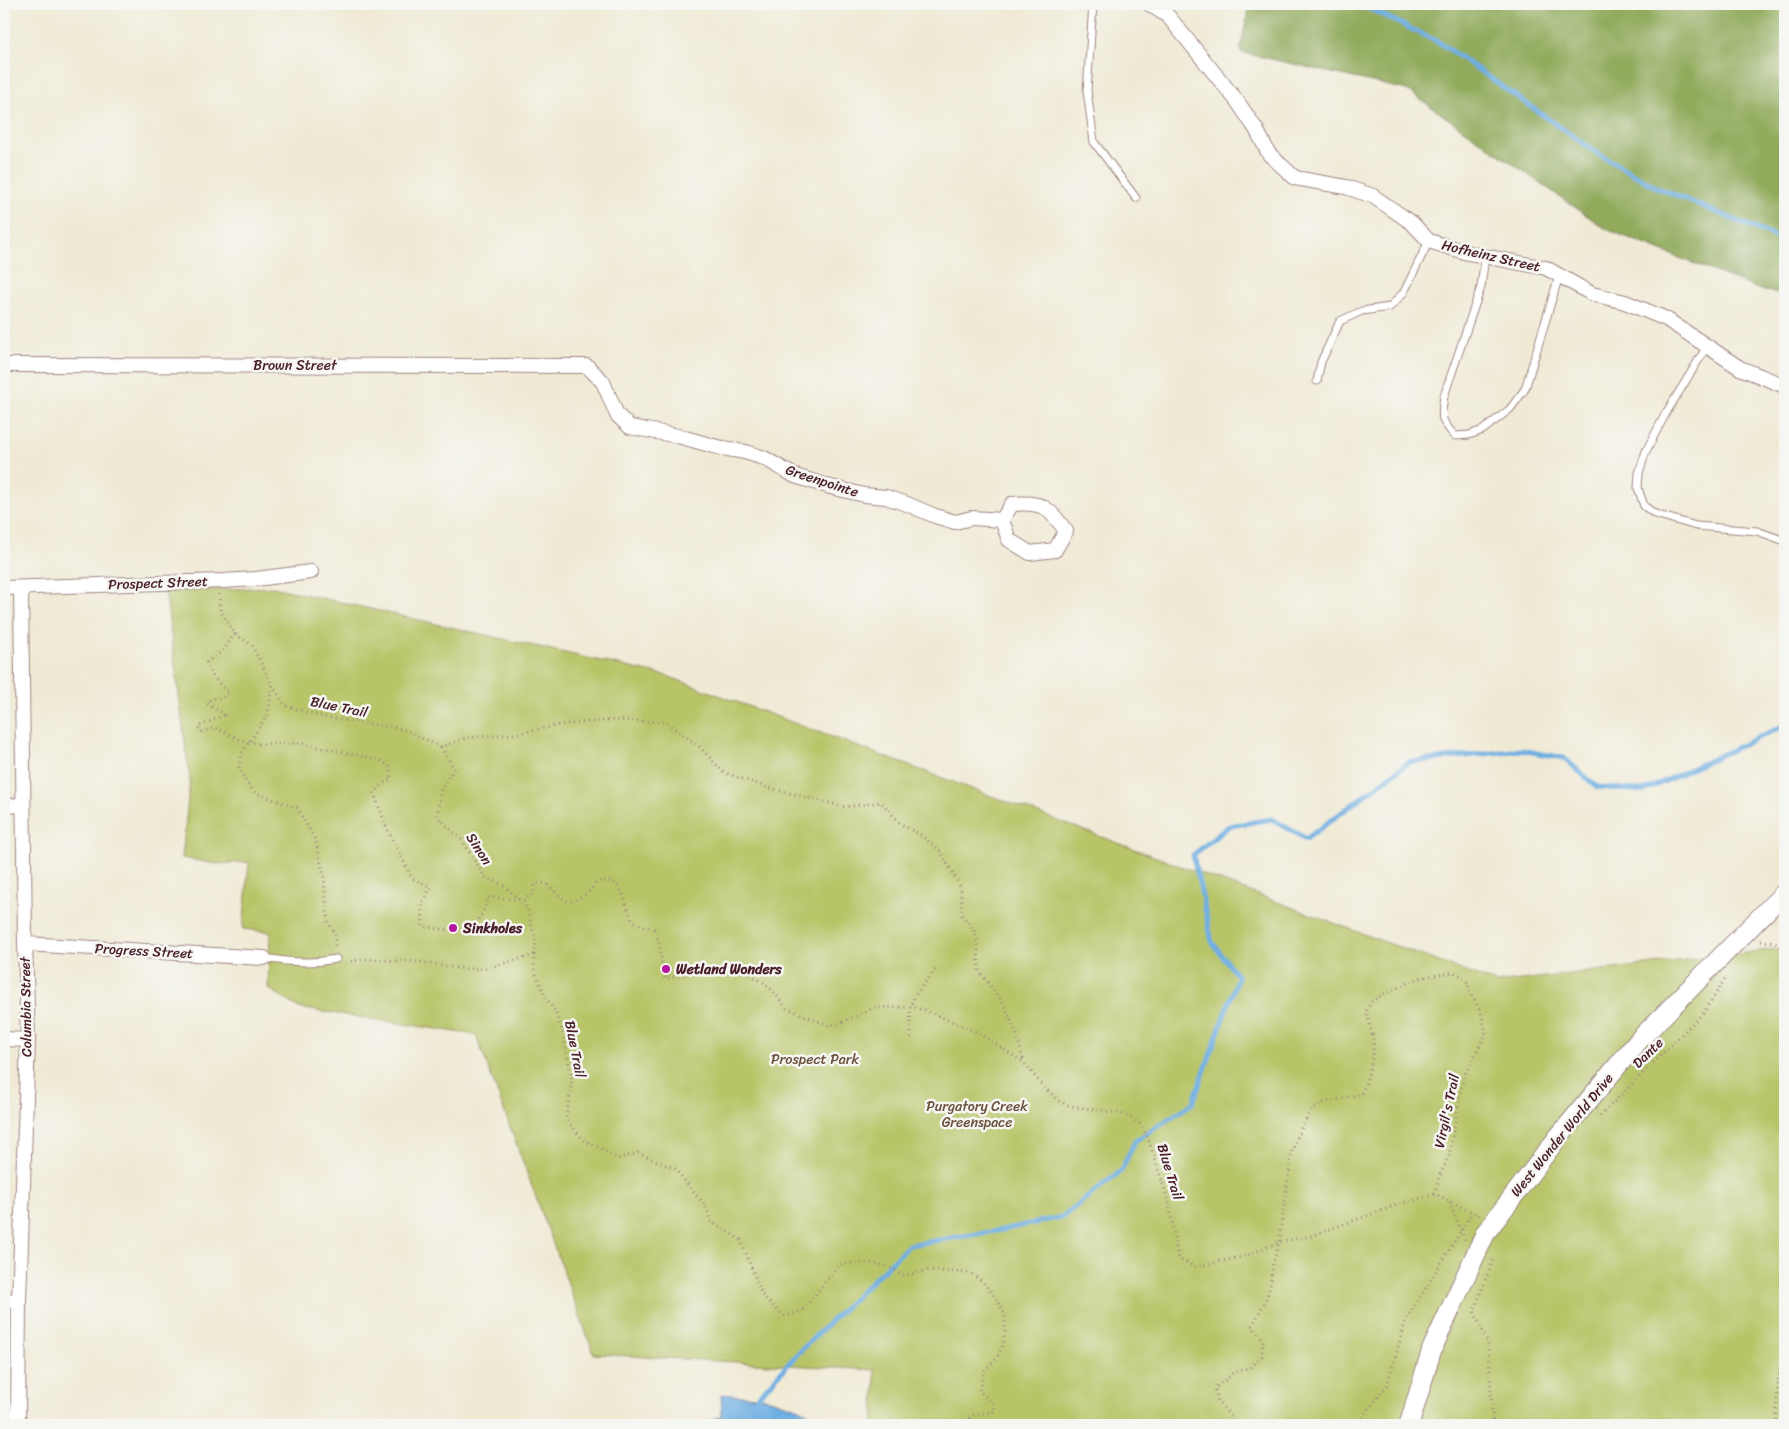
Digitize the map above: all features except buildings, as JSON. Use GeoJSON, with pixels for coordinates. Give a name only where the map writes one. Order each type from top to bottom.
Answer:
{"type":"FeatureCollection","features":[{"type":"Feature","properties":{"kind":"main road","name":"West Wonder World Drive"},"geometry":{"type":"LineString","coordinates":[[1409,1425],[1432,1349],[1486,1232],[1559,1136],[1639,1040],[1785,892]]}},
{"type":"Feature","properties":{"kind":"street","name":"Hofheinz Street"},"geometry":{"type":"LineString","coordinates":[[1149,4],[1168,16],[1236,101],[1256,129],[1269,154],[1295,178],[1346,187],[1373,196],[1412,223],[1429,241],[1484,256],[1546,268],[1592,294],[1625,302],[1666,319],[1706,348],[1740,368],[1785,386]]}},
{"type":"Feature","properties":{"kind":"street","name":"Brown Street"},"geometry":{"type":"LineString","coordinates":[[4,364],[587,366]]}},
{"type":"Feature","properties":{"kind":"street","name":"Greenpointe"},"geometry":{"type":"LineString","coordinates":[[587,366],[603,382],[617,415],[630,427],[745,452],[764,458],[795,476],[864,495],[886,497],[955,522],[972,518],[1002,520]]}},
{"type":"Feature","properties":{"kind":"street"},"geometry":{"type":"LineString","coordinates":[[1031,502],[1052,511],[1066,531],[1055,550],[1030,553],[1009,540],[1002,520],[1012,504],[1031,502]]}},
{"type":"Feature","properties":{"kind":"street","name":"Prospect Street"},"geometry":{"type":"LineString","coordinates":[[4,588],[218,581],[256,579],[311,572]]}},
{"type":"Feature","properties":{"kind":"street","name":"Columbia Street"},"geometry":{"type":"LineString","coordinates":[[18,1425],[19,1301],[28,1040],[25,944],[21,588]]}},
{"type":"Feature","properties":{"kind":"street"},"geometry":{"type":"LineString","coordinates":[[4,806],[23,805]]}},
{"type":"Feature","properties":{"kind":"street","name":"Progress Street"},"geometry":{"type":"LineString","coordinates":[[25,944],[264,958]]}},
{"type":"Feature","properties":{"kind":"street"},"geometry":{"type":"LineString","coordinates":[[4,1039],[28,1040]]}},
{"type":"Feature","properties":{"kind":"street"},"geometry":{"type":"LineString","coordinates":[[4,1300],[19,1301]]}},
{"type":"Feature","properties":{"kind":"lane"},"geometry":{"type":"LineString","coordinates":[[1093,4],[1087,91],[1094,142],[1136,198]]}},
{"type":"Feature","properties":{"kind":"lane"},"geometry":{"type":"LineString","coordinates":[[1317,381],[1321,362],[1340,321],[1362,311],[1390,307],[1404,292],[1429,241]]}},
{"type":"Feature","properties":{"kind":"lane"},"geometry":{"type":"LineString","coordinates":[[1484,256],[1482,287],[1444,396],[1442,413],[1444,424],[1455,436],[1469,435],[1483,430],[1510,409],[1525,389],[1559,276]]}},
{"type":"Feature","properties":{"kind":"lane"},"geometry":{"type":"LineString","coordinates":[[1706,348],[1683,383],[1646,451],[1639,473],[1638,488],[1644,506],[1655,514],[1696,526],[1757,531],[1785,541]]}},
{"type":"Feature","properties":{"kind":"lane"},"geometry":{"type":"LineString","coordinates":[[264,958],[295,963],[324,962],[336,959]]}},
{"type":"Feature","properties":{"kind":"path","name":"Blue Trail"},"geometry":{"type":"LineString","coordinates":[[218,581],[220,610],[234,634],[252,645],[272,686],[286,706],[332,718],[403,729],[441,747],[464,738],[515,734],[565,724],[620,720],[665,722],[699,746],[724,772],[792,795],[845,808],[881,802],[901,824],[922,836],[940,851],[955,876],[961,888],[962,915],[974,930],[978,945],[979,971],[1004,1004],[1017,1036],[1024,1063]]}},
{"type":"Feature","properties":{"kind":"path"},"geometry":{"type":"LineString","coordinates":[[234,634],[222,651],[207,662],[212,674],[229,694],[222,698],[211,699],[207,704],[224,715],[198,727],[200,732],[215,728],[239,739],[260,744],[300,743],[380,760],[390,767],[391,779],[374,793],[389,833],[412,878],[431,887],[422,904],[423,927],[460,929],[476,922],[482,916],[487,906],[488,897],[524,900],[534,893],[535,884],[545,883],[560,898],[569,902],[587,893],[597,883],[608,881],[623,892],[633,919],[654,929],[660,946],[665,979],[714,968],[730,967],[742,970],[763,982],[774,992],[786,1008],[828,1025],[838,1024],[874,1008],[910,1006]]}},
{"type":"Feature","properties":{"kind":"path"},"geometry":{"type":"LineString","coordinates":[[272,686],[268,714],[242,753],[238,767],[247,784],[256,793],[297,808],[316,841],[324,877],[328,921],[335,934],[336,959],[347,963],[365,959],[421,962],[464,969],[487,968],[534,955]]}},
{"type":"Feature","properties":{"kind":"path","name":"Sinon"},"geometry":{"type":"LineString","coordinates":[[441,747],[454,768],[441,790],[437,816],[461,839],[485,877],[503,885],[527,909],[536,942],[534,955]]}},
{"type":"Feature","properties":{"kind":"path"},"geometry":{"type":"LineString","coordinates":[[1757,942],[1774,942],[1785,951]]}},
{"type":"Feature","properties":{"kind":"path","name":"Blue Trail"},"geometry":{"type":"LineString","coordinates":[[534,955],[534,969],[544,994],[555,1011],[563,1033],[572,1081],[566,1120],[583,1140],[617,1159],[638,1153],[675,1168],[707,1208],[710,1221],[741,1240],[762,1295],[785,1316],[802,1311],[840,1264],[878,1265],[896,1269],[902,1276],[929,1270],[970,1273],[983,1282],[996,1297],[1005,1315],[1005,1332],[1002,1348],[996,1359],[984,1371],[979,1391],[992,1403],[995,1411],[974,1415],[965,1421],[972,1425]]}},
{"type":"Feature","properties":{"kind":"path"},"geometry":{"type":"LineString","coordinates":[[910,1038],[910,1006],[916,994],[934,970]]}},
{"type":"Feature","properties":{"kind":"path","name":"Virgil's Trail"},"geometry":{"type":"LineString","coordinates":[[1279,1242],[1292,1152],[1303,1124],[1312,1110],[1323,1102],[1361,1094],[1366,1084],[1371,1063],[1373,1040],[1366,1011],[1372,1001],[1419,978],[1453,972],[1462,976],[1467,982],[1481,1012],[1486,1034],[1463,1078],[1449,1156],[1439,1177],[1435,1194]]}},
{"type":"Feature","properties":{"kind":"path","name":"Dante"},"geometry":{"type":"LineString","coordinates":[[1593,1122],[1704,1012],[1729,973]]}},
{"type":"Feature","properties":{"kind":"path","name":"Blue Trail"},"geometry":{"type":"LineString","coordinates":[[910,1006],[925,1010],[980,1033],[1024,1063],[1044,1087],[1059,1101],[1070,1106],[1119,1113],[1132,1118],[1140,1124],[1148,1138],[1168,1202],[1179,1259],[1196,1267],[1245,1256],[1279,1242],[1311,1236],[1397,1204],[1435,1194]]}},
{"type":"Feature","properties":{"kind":"path"},"geometry":{"type":"LineString","coordinates":[[1435,1194],[1481,1216]]}},
{"type":"Feature","properties":{"kind":"path"},"geometry":{"type":"LineString","coordinates":[[1356,1425],[1387,1385],[1406,1320],[1472,1213]]}},
{"type":"Feature","properties":{"kind":"path"},"geometry":{"type":"LineString","coordinates":[[1234,1425],[1231,1416],[1218,1402],[1215,1388],[1233,1373],[1251,1367],[1262,1356],[1263,1340],[1252,1326],[1265,1302],[1279,1242]]}},
{"type":"Feature","properties":{"kind":"path"},"geometry":{"type":"LineString","coordinates":[[1493,1425],[1488,1344],[1474,1311],[1494,1260]]}},
{"type":"Feature","properties":{"kind":"path"},"geometry":{"type":"LineString","coordinates":[[1777,1425],[1778,1375],[1785,1341]]}},
{"type":"Feature","properties":{"kind":"green space"},"geometry":{"type":"Polygon","coordinates":[[[1249,4],[1785,4],[1785,293],[1763,291],[1606,229],[1407,90],[1240,52],[1249,4]]]}},
{"type":"Feature","properties":{"kind":"green space","name":"Purgatory Creek Greenspace"},"geometry":{"type":"Polygon","coordinates":[[[273,587],[667,676],[1496,983],[1785,948],[1785,1425],[874,1425],[875,1370],[594,1354],[476,1035],[299,1008],[268,988],[270,932],[243,929],[249,862],[216,864],[182,858],[190,780],[165,589],[190,591],[273,587]]]}},
{"type":"Feature","properties":{"kind":"water"},"geometry":{"type":"Polygon","coordinates":[[[721,1394],[767,1398],[800,1409],[828,1425],[707,1425],[711,1420],[722,1416],[721,1394]]]}},
{"type":"Feature","properties":{"kind":"waterway"},"geometry":{"type":"LineString","coordinates":[[1360,4],[1440,43],[1597,153],[1656,187],[1785,241]]}},
{"type":"Feature","properties":{"kind":"waterway"},"geometry":{"type":"LineString","coordinates":[[754,1401],[800,1351],[909,1245],[1002,1230],[1062,1217],[1121,1171],[1135,1141],[1193,1103],[1238,977],[1212,942],[1193,855],[1229,826],[1272,819],[1306,839],[1409,762],[1521,750],[1564,758],[1597,787],[1644,791],[1785,725]]}},
{"type":"Feature","properties":{"kind":"place","name":"Sinkholes"},"geometry":{"type":"Point","coordinates":[453,928]}},
{"type":"Feature","properties":{"kind":"place","name":"Wetland Wonders"},"geometry":{"type":"Point","coordinates":[666,969]}},
{"type":"Feature","properties":{"kind":"park label","name":"Prospect Park"},"geometry":{"type":"Point","coordinates":[815,1059]}}]}
